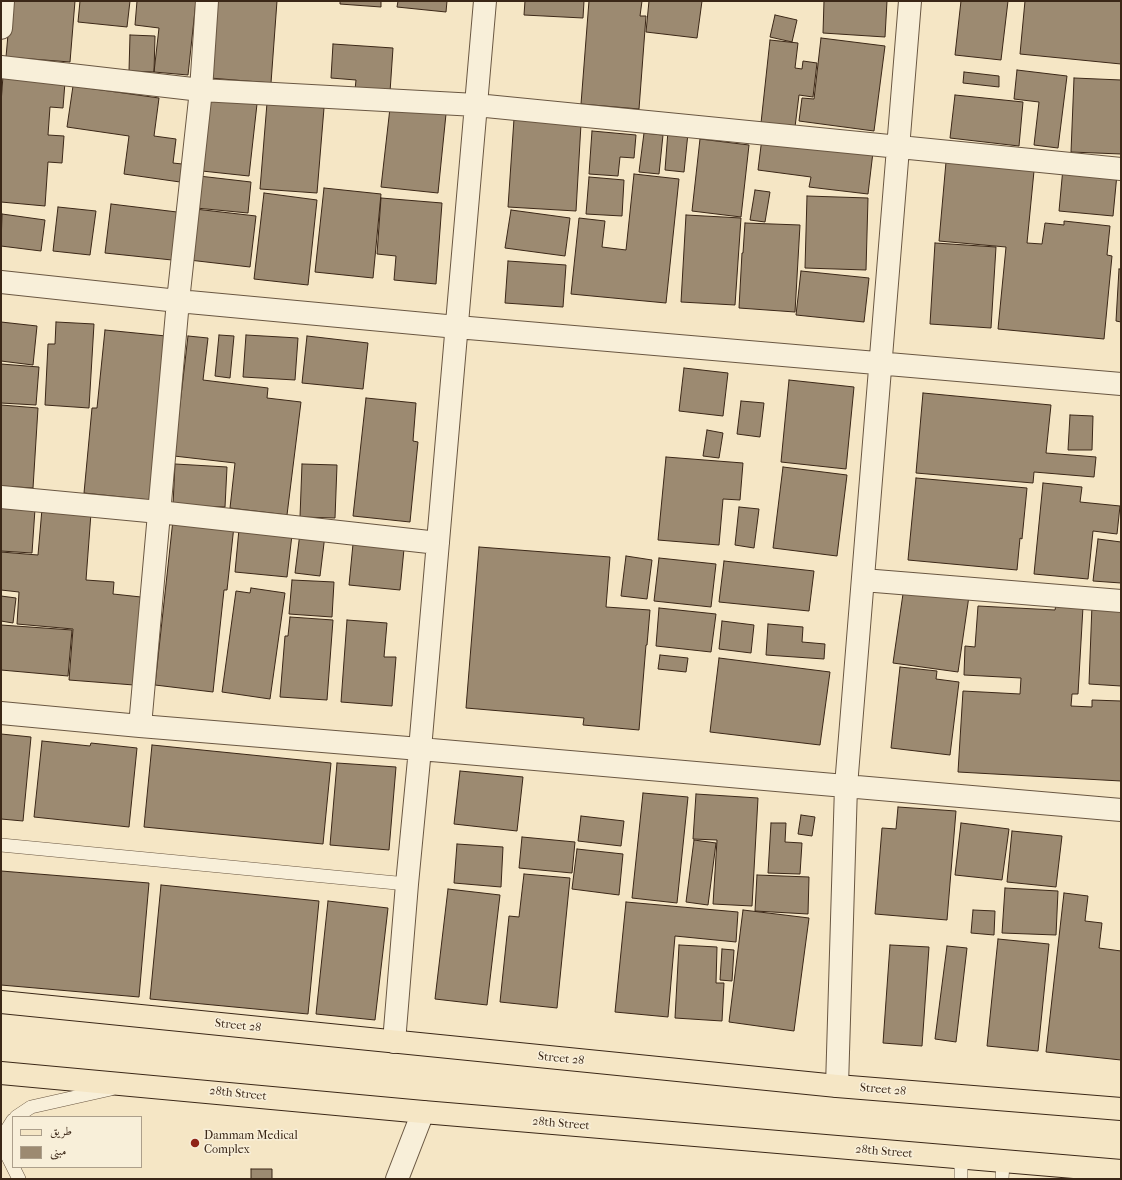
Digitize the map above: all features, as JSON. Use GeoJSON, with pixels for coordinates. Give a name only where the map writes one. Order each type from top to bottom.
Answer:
{"type":"FeatureCollection","features":[{"type":"Feature","properties":{"kind":"main road","name":"Street 28"},"geometry":{"type":"LineString","coordinates":[[1,1002],[837,1086],[1121,1109]]}},
{"type":"Feature","properties":{"kind":"main road","name":"28th Street"},"geometry":{"type":"LineString","coordinates":[[1,1073],[134,1084],[423,1112],[961,1169],[1121,1171]]}},
{"type":"Feature","properties":{"kind":"street"},"geometry":{"type":"LineString","coordinates":[[1,28],[3,1]]}},
{"type":"Feature","properties":{"kind":"street"},"geometry":{"type":"LineString","coordinates":[[140,726],[178,301],[201,90],[207,1]]}},
{"type":"Feature","properties":{"kind":"street"},"geometry":{"type":"LineString","coordinates":[[394,1042],[485,1]]}},
{"type":"Feature","properties":{"kind":"street"},"geometry":{"type":"LineString","coordinates":[[837,1086],[846,786],[910,1]]}},
{"type":"Feature","properties":{"kind":"street"},"geometry":{"type":"LineString","coordinates":[[1,67],[201,90],[476,105],[1121,169]]}},
{"type":"Feature","properties":{"kind":"street"},"geometry":{"type":"LineString","coordinates":[[1,282],[178,301],[457,327],[1121,384]]}},
{"type":"Feature","properties":{"kind":"street"},"geometry":{"type":"LineString","coordinates":[[1,497],[159,512],[438,543]]}},
{"type":"Feature","properties":{"kind":"street"},"geometry":{"type":"LineString","coordinates":[[863,580],[1121,601]]}},
{"type":"Feature","properties":{"kind":"street"},"geometry":{"type":"LineString","coordinates":[[1,713],[1121,810]]}},
{"type":"Feature","properties":{"kind":"street"},"geometry":{"type":"LineString","coordinates":[[397,1179],[423,1112]]}},
{"type":"Feature","properties":{"kind":"lane"},"geometry":{"type":"LineString","coordinates":[[1,845],[407,884]]}},
{"type":"Feature","properties":{"kind":"lane"},"geometry":{"type":"LineString","coordinates":[[18,1116],[31,1107],[134,1084]]}},
{"type":"Feature","properties":{"kind":"lane"},"geometry":{"type":"LineString","coordinates":[[12,1122],[6,1131],[7,1155],[12,1166]]}},
{"type":"Feature","properties":{"kind":"lane"},"geometry":{"type":"LineString","coordinates":[[13,1168],[18,1179]]}},
{"type":"Feature","properties":{"kind":"building"},"geometry":{"type":"Polygon","coordinates":[[[11,1],[75,1],[70,62],[6,57],[11,1]]]}},
{"type":"Feature","properties":{"kind":"building"},"geometry":{"type":"Polygon","coordinates":[[[80,1],[130,1],[127,27],[78,22],[80,1]]]}},
{"type":"Feature","properties":{"kind":"building"},"geometry":{"type":"Polygon","coordinates":[[[137,1],[196,1],[188,75],[154,72],[159,28],[135,25],[137,1]]]}},
{"type":"Feature","properties":{"kind":"building"},"geometry":{"type":"Polygon","coordinates":[[[216,1],[277,1],[271,83],[210,78],[216,1]]]}},
{"type":"Feature","properties":{"kind":"building"},"geometry":{"type":"Polygon","coordinates":[[[340,1],[381,1],[381,7],[340,4],[340,1]]]}},
{"type":"Feature","properties":{"kind":"building"},"geometry":{"type":"Polygon","coordinates":[[[398,1],[447,1],[446,12],[397,7],[398,1]]]}},
{"type":"Feature","properties":{"kind":"building"},"geometry":{"type":"Polygon","coordinates":[[[525,1],[584,1],[583,18],[524,15],[525,1]]]}},
{"type":"Feature","properties":{"kind":"building"},"geometry":{"type":"Polygon","coordinates":[[[589,1],[642,1],[640,16],[646,16],[639,109],[581,104],[589,1]]]}},
{"type":"Feature","properties":{"kind":"building"},"geometry":{"type":"Polygon","coordinates":[[[649,1],[702,1],[697,38],[646,32],[649,1]]]}},
{"type":"Feature","properties":{"kind":"building"},"geometry":{"type":"Polygon","coordinates":[[[824,1],[887,1],[885,37],[823,33],[824,1]]]}},
{"type":"Feature","properties":{"kind":"building"},"geometry":{"type":"Polygon","coordinates":[[[961,1],[1008,1],[1001,60],[955,55],[961,1]]]}},
{"type":"Feature","properties":{"kind":"building"},"geometry":{"type":"Polygon","coordinates":[[[1025,1],[1121,1],[1121,64],[1020,54],[1025,1]]]}},
{"type":"Feature","properties":{"kind":"building"},"geometry":{"type":"Polygon","coordinates":[[[775,15],[797,20],[792,42],[770,37],[775,15]]]}},
{"type":"Feature","properties":{"kind":"building"},"geometry":{"type":"Polygon","coordinates":[[[130,35],[155,36],[154,72],[129,71],[130,35]]]}},
{"type":"Feature","properties":{"kind":"building"},"geometry":{"type":"Polygon","coordinates":[[[821,38],[885,46],[874,131],[799,121],[802,98],[814,99],[821,38]]]}},
{"type":"Feature","properties":{"kind":"building"},"geometry":{"type":"Polygon","coordinates":[[[770,40],[798,43],[795,68],[802,69],[803,61],[817,63],[813,97],[799,95],[795,127],[761,123],[770,40]]]}},
{"type":"Feature","properties":{"kind":"building"},"geometry":{"type":"Polygon","coordinates":[[[333,44],[393,48],[390,92],[355,90],[356,80],[331,78],[333,44]]]}},
{"type":"Feature","properties":{"kind":"building"},"geometry":{"type":"Polygon","coordinates":[[[1017,70],[1067,76],[1058,148],[1034,145],[1039,102],[1014,99],[1017,70]]]}},
{"type":"Feature","properties":{"kind":"building"},"geometry":{"type":"Polygon","coordinates":[[[964,72],[999,76],[999,87],[963,83],[964,72]]]}},
{"type":"Feature","properties":{"kind":"building"},"geometry":{"type":"Polygon","coordinates":[[[3,76],[65,82],[63,108],[50,107],[48,135],[64,136],[62,163],[48,162],[45,206],[1,202],[1,103],[3,76]]]}},
{"type":"Feature","properties":{"kind":"building"},"geometry":{"type":"Polygon","coordinates":[[[1074,78],[1121,80],[1121,154],[1071,152],[1074,78]]]}},
{"type":"Feature","properties":{"kind":"building"},"geometry":{"type":"Polygon","coordinates":[[[73,86],[159,98],[154,136],[176,139],[173,163],[182,164],[180,182],[124,174],[129,136],[67,127],[73,86]]]}},
{"type":"Feature","properties":{"kind":"building"},"geometry":{"type":"Polygon","coordinates":[[[955,95],[1023,102],[1019,146],[950,138],[955,95]]]}},
{"type":"Feature","properties":{"kind":"building"},"geometry":{"type":"Polygon","coordinates":[[[210,99],[257,104],[249,176],[202,171],[210,99]]]}},
{"type":"Feature","properties":{"kind":"building"},"geometry":{"type":"Polygon","coordinates":[[[267,103],[324,108],[317,193],[260,189],[267,103]]]}},
{"type":"Feature","properties":{"kind":"building"},"geometry":{"type":"Polygon","coordinates":[[[390,108],[446,114],[438,193],[381,187],[390,108]]]}},
{"type":"Feature","properties":{"kind":"building"},"geometry":{"type":"Polygon","coordinates":[[[514,119],[581,124],[576,211],[508,207],[514,119]]]}},
{"type":"Feature","properties":{"kind":"building"},"geometry":{"type":"Polygon","coordinates":[[[592,131],[636,135],[634,158],[620,157],[618,176],[589,174],[592,131]]]}},
{"type":"Feature","properties":{"kind":"building"},"geometry":{"type":"Polygon","coordinates":[[[668,131],[688,133],[684,172],[665,170],[668,131]]]}},
{"type":"Feature","properties":{"kind":"building"},"geometry":{"type":"Polygon","coordinates":[[[644,133],[663,135],[659,174],[639,172],[644,133]]]}},
{"type":"Feature","properties":{"kind":"building"},"geometry":{"type":"Polygon","coordinates":[[[762,138],[873,152],[868,194],[809,187],[811,177],[758,170],[762,138]]]}},
{"type":"Feature","properties":{"kind":"building"},"geometry":{"type":"Polygon","coordinates":[[[700,139],[749,145],[741,217],[692,211],[700,139]]]}},
{"type":"Feature","properties":{"kind":"building"},"geometry":{"type":"Polygon","coordinates":[[[946,162],[1034,171],[1027,243],[1042,244],[1045,223],[1064,225],[1064,221],[1110,226],[1107,255],[1112,256],[1104,339],[998,329],[1006,247],[939,241],[946,162]]]}},
{"type":"Feature","properties":{"kind":"building"},"geometry":{"type":"Polygon","coordinates":[[[1063,168],[1117,174],[1113,216],[1059,211],[1063,168]]]}},
{"type":"Feature","properties":{"kind":"building"},"geometry":{"type":"Polygon","coordinates":[[[634,174],[679,179],[666,303],[571,294],[579,218],[605,221],[602,247],[626,250],[634,174]]]}},
{"type":"Feature","properties":{"kind":"building"},"geometry":{"type":"Polygon","coordinates":[[[199,176],[251,182],[248,213],[196,208],[199,176]]]}},
{"type":"Feature","properties":{"kind":"building"},"geometry":{"type":"Polygon","coordinates":[[[589,177],[624,180],[622,216],[586,214],[589,177]]]}},
{"type":"Feature","properties":{"kind":"building"},"geometry":{"type":"Polygon","coordinates":[[[324,188],[381,194],[373,278],[315,272],[324,188]]]}},
{"type":"Feature","properties":{"kind":"building"},"geometry":{"type":"Polygon","coordinates":[[[755,190],[770,192],[765,222],[750,220],[755,190]]]}},
{"type":"Feature","properties":{"kind":"building"},"geometry":{"type":"Polygon","coordinates":[[[264,193],[317,200],[308,285],[254,279],[264,193]]]}},
{"type":"Feature","properties":{"kind":"building"},"geometry":{"type":"Polygon","coordinates":[[[807,196],[868,198],[866,270],[805,268],[807,196]]]}},
{"type":"Feature","properties":{"kind":"building"},"geometry":{"type":"Polygon","coordinates":[[[381,198],[442,203],[436,284],[394,280],[396,256],[377,254],[381,198]]]}},
{"type":"Feature","properties":{"kind":"building"},"geometry":{"type":"Polygon","coordinates":[[[111,204],[177,212],[172,260],[105,253],[111,204]]]}},
{"type":"Feature","properties":{"kind":"building"},"geometry":{"type":"Polygon","coordinates":[[[58,207],[96,211],[90,255],[53,251],[58,207]]]}},
{"type":"Feature","properties":{"kind":"building"},"geometry":{"type":"Polygon","coordinates":[[[195,209],[256,216],[250,267],[189,260],[195,209]]]}},
{"type":"Feature","properties":{"kind":"building"},"geometry":{"type":"Polygon","coordinates":[[[511,210],[570,218],[565,256],[505,248],[511,210]]]}},
{"type":"Feature","properties":{"kind":"building"},"geometry":{"type":"Polygon","coordinates":[[[2,214],[45,220],[41,251],[1,246],[2,214]]]}},
{"type":"Feature","properties":{"kind":"building"},"geometry":{"type":"Polygon","coordinates":[[[686,215],[741,218],[735,305],[681,302],[686,215]]]}},
{"type":"Feature","properties":{"kind":"building"},"geometry":{"type":"Polygon","coordinates":[[[745,223],[800,225],[795,312],[739,308],[745,223]]]}},
{"type":"Feature","properties":{"kind":"building"},"geometry":{"type":"Polygon","coordinates":[[[935,243],[996,247],[991,328],[930,324],[935,243]]]}},
{"type":"Feature","properties":{"kind":"building"},"geometry":{"type":"Polygon","coordinates":[[[508,261],[566,265],[563,307],[505,303],[508,261]]]}},
{"type":"Feature","properties":{"kind":"building"},"geometry":{"type":"Polygon","coordinates":[[[1119,269],[1121,269],[1121,322],[1116,321],[1119,269]]]}},
{"type":"Feature","properties":{"kind":"building"},"geometry":{"type":"Polygon","coordinates":[[[801,271],[869,278],[864,322],[796,315],[801,271]]]}},
{"type":"Feature","properties":{"kind":"building"},"geometry":{"type":"Polygon","coordinates":[[[1,322],[37,326],[33,365],[1,361],[1,322]]]}},
{"type":"Feature","properties":{"kind":"building"},"geometry":{"type":"Polygon","coordinates":[[[56,322],[94,324],[89,408],[45,405],[48,344],[55,344],[56,322]]]}},
{"type":"Feature","properties":{"kind":"building"},"geometry":{"type":"Polygon","coordinates":[[[105,330],[166,336],[150,500],[84,493],[92,408],[97,408],[105,330]]]}},
{"type":"Feature","properties":{"kind":"building"},"geometry":{"type":"Polygon","coordinates":[[[219,335],[234,336],[230,378],[215,376],[219,335]]]}},
{"type":"Feature","properties":{"kind":"building"},"geometry":{"type":"Polygon","coordinates":[[[246,335],[298,338],[295,380],[243,377],[246,335]]]}},
{"type":"Feature","properties":{"kind":"building"},"geometry":{"type":"Polygon","coordinates":[[[188,336],[208,338],[203,380],[268,388],[267,398],[301,402],[287,515],[230,508],[235,463],[174,456],[188,336]]]}},
{"type":"Feature","properties":{"kind":"building"},"geometry":{"type":"Polygon","coordinates":[[[307,336],[368,343],[363,389],[302,383],[307,336]]]}},
{"type":"Feature","properties":{"kind":"building"},"geometry":{"type":"Polygon","coordinates":[[[1,364],[39,367],[36,405],[1,403],[1,364]]]}},
{"type":"Feature","properties":{"kind":"building"},"geometry":{"type":"Polygon","coordinates":[[[684,368],[728,373],[723,416],[679,411],[684,368]]]}},
{"type":"Feature","properties":{"kind":"building"},"geometry":{"type":"Polygon","coordinates":[[[789,380],[854,387],[846,469],[781,462],[789,380]]]}},
{"type":"Feature","properties":{"kind":"building"},"geometry":{"type":"Polygon","coordinates":[[[923,393],[1051,405],[1046,453],[1096,457],[1094,477],[1034,472],[1033,483],[916,473],[923,393]]]}},
{"type":"Feature","properties":{"kind":"building"},"geometry":{"type":"Polygon","coordinates":[[[366,398],[416,403],[413,441],[418,442],[410,522],[353,516],[366,398]]]}},
{"type":"Feature","properties":{"kind":"building"},"geometry":{"type":"Polygon","coordinates":[[[741,401],[764,403],[760,437],[737,434],[741,401]]]}},
{"type":"Feature","properties":{"kind":"building"},"geometry":{"type":"Polygon","coordinates":[[[1,405],[38,408],[33,488],[1,486],[1,405]]]}},
{"type":"Feature","properties":{"kind":"building"},"geometry":{"type":"Polygon","coordinates":[[[1070,415],[1093,416],[1092,450],[1068,450],[1070,415]]]}},
{"type":"Feature","properties":{"kind":"building"},"geometry":{"type":"Polygon","coordinates":[[[707,430],[723,433],[719,458],[703,456],[707,430]]]}},
{"type":"Feature","properties":{"kind":"building"},"geometry":{"type":"Polygon","coordinates":[[[666,457],[743,463],[740,500],[723,499],[719,545],[658,540],[666,457]]]}},
{"type":"Feature","properties":{"kind":"building"},"geometry":{"type":"Polygon","coordinates":[[[175,464],[227,467],[225,507],[173,505],[175,464]]]}},
{"type":"Feature","properties":{"kind":"building"},"geometry":{"type":"Polygon","coordinates":[[[302,464],[337,465],[335,518],[300,517],[302,464]]]}},
{"type":"Feature","properties":{"kind":"building"},"geometry":{"type":"Polygon","coordinates":[[[783,467],[847,475],[837,556],[773,548],[783,467]]]}},
{"type":"Feature","properties":{"kind":"building"},"geometry":{"type":"Polygon","coordinates":[[[916,478],[1027,488],[1022,539],[1020,538],[1017,570],[908,560],[916,478]]]}},
{"type":"Feature","properties":{"kind":"building"},"geometry":{"type":"Polygon","coordinates":[[[1043,483],[1082,487],[1080,502],[1120,506],[1117,534],[1093,531],[1088,579],[1034,574],[1043,483]]]}},
{"type":"Feature","properties":{"kind":"building"},"geometry":{"type":"Polygon","coordinates":[[[1,507],[35,509],[32,553],[1,551],[1,507]]]}},
{"type":"Feature","properties":{"kind":"building"},"geometry":{"type":"Polygon","coordinates":[[[739,507],[759,509],[754,548],[735,545],[739,507]]]}},
{"type":"Feature","properties":{"kind":"building"},"geometry":{"type":"Polygon","coordinates":[[[42,509],[91,513],[86,580],[114,582],[113,594],[141,597],[134,685],[69,680],[73,629],[17,624],[19,592],[1,590],[1,552],[38,555],[42,509]]]}},
{"type":"Feature","properties":{"kind":"building"},"geometry":{"type":"Polygon","coordinates":[[[173,520],[234,526],[227,590],[224,590],[213,692],[155,685],[173,520]]]}},
{"type":"Feature","properties":{"kind":"building"},"geometry":{"type":"Polygon","coordinates":[[[239,529],[292,535],[287,577],[235,572],[239,529]]]}},
{"type":"Feature","properties":{"kind":"building"},"geometry":{"type":"Polygon","coordinates":[[[300,533],[325,535],[320,576],[295,573],[300,533]]]}},
{"type":"Feature","properties":{"kind":"building"},"geometry":{"type":"Polygon","coordinates":[[[1098,539],[1121,542],[1121,583],[1093,581],[1098,539]]]}},
{"type":"Feature","properties":{"kind":"building"},"geometry":{"type":"Polygon","coordinates":[[[353,544],[404,549],[400,590],[349,585],[353,544]]]}},
{"type":"Feature","properties":{"kind":"building"},"geometry":{"type":"Polygon","coordinates":[[[479,547],[610,557],[606,607],[650,610],[639,730],[583,725],[584,718],[466,708],[479,547]]]}},
{"type":"Feature","properties":{"kind":"building"},"geometry":{"type":"Polygon","coordinates":[[[626,556],[652,560],[647,599],[621,596],[626,556]]]}},
{"type":"Feature","properties":{"kind":"building"},"geometry":{"type":"Polygon","coordinates":[[[659,558],[716,564],[711,607],[654,601],[659,558]]]}},
{"type":"Feature","properties":{"kind":"building"},"geometry":{"type":"Polygon","coordinates":[[[724,561],[814,571],[809,611],[719,602],[724,561]]]}},
{"type":"Feature","properties":{"kind":"building"},"geometry":{"type":"Polygon","coordinates":[[[292,580],[334,582],[332,617],[289,614],[292,580]]]}},
{"type":"Feature","properties":{"kind":"building"},"geometry":{"type":"Polygon","coordinates":[[[904,587],[969,596],[958,672],[893,663],[904,587]]]}},
{"type":"Feature","properties":{"kind":"building"},"geometry":{"type":"Polygon","coordinates":[[[251,588],[285,593],[270,699],[222,692],[236,591],[250,593],[251,588]]]}},
{"type":"Feature","properties":{"kind":"building"},"geometry":{"type":"Polygon","coordinates":[[[1,596],[16,598],[13,623],[1,621],[1,596]]]}},
{"type":"Feature","properties":{"kind":"building"},"geometry":{"type":"Polygon","coordinates":[[[1056,605],[1083,607],[1078,694],[1072,694],[1071,706],[1092,707],[1092,700],[1121,701],[1121,781],[958,772],[963,691],[1020,694],[1021,678],[964,675],[965,646],[975,647],[978,606],[1055,610],[1056,605]]]}},
{"type":"Feature","properties":{"kind":"building"},"geometry":{"type":"Polygon","coordinates":[[[1092,605],[1121,606],[1121,686],[1089,684],[1092,605]]]}},
{"type":"Feature","properties":{"kind":"building"},"geometry":{"type":"Polygon","coordinates":[[[659,608],[716,614],[711,652],[656,646],[659,608]]]}},
{"type":"Feature","properties":{"kind":"building"},"geometry":{"type":"Polygon","coordinates":[[[290,617],[333,620],[327,700],[280,697],[285,636],[288,636],[290,617]]]}},
{"type":"Feature","properties":{"kind":"building"},"geometry":{"type":"Polygon","coordinates":[[[347,620],[387,623],[384,657],[396,657],[392,706],[341,702],[347,620]]]}},
{"type":"Feature","properties":{"kind":"building"},"geometry":{"type":"Polygon","coordinates":[[[722,621],[754,625],[751,653],[719,649],[722,621]]]}},
{"type":"Feature","properties":{"kind":"building"},"geometry":{"type":"Polygon","coordinates":[[[768,624],[803,627],[802,642],[825,644],[824,659],[766,655],[768,624]]]}},
{"type":"Feature","properties":{"kind":"building"},"geometry":{"type":"Polygon","coordinates":[[[1,625],[72,630],[68,676],[1,670],[1,625]]]}},
{"type":"Feature","properties":{"kind":"building"},"geometry":{"type":"Polygon","coordinates":[[[660,655],[688,658],[686,672],[658,669],[660,655]]]}},
{"type":"Feature","properties":{"kind":"building"},"geometry":{"type":"Polygon","coordinates":[[[719,658],[830,672],[820,745],[710,732],[719,658]]]}},
{"type":"Feature","properties":{"kind":"building"},"geometry":{"type":"Polygon","coordinates":[[[900,667],[937,671],[936,679],[959,682],[950,755],[891,748],[900,667]]]}},
{"type":"Feature","properties":{"kind":"building"},"geometry":{"type":"Polygon","coordinates":[[[1,734],[31,737],[23,821],[1,819],[1,734]]]}},
{"type":"Feature","properties":{"kind":"building"},"geometry":{"type":"Polygon","coordinates":[[[42,741],[90,746],[91,743],[137,748],[129,827],[34,817],[42,741]]]}},
{"type":"Feature","properties":{"kind":"building"},"geometry":{"type":"Polygon","coordinates":[[[152,745],[331,763],[323,844],[144,827],[152,745]]]}},
{"type":"Feature","properties":{"kind":"building"},"geometry":{"type":"Polygon","coordinates":[[[337,763],[396,767],[389,850],[330,845],[337,763]]]}},
{"type":"Feature","properties":{"kind":"building"},"geometry":{"type":"Polygon","coordinates":[[[460,771],[523,777],[517,831],[454,824],[460,771]]]}},
{"type":"Feature","properties":{"kind":"building"},"geometry":{"type":"Polygon","coordinates":[[[643,793],[688,797],[677,903],[632,898],[643,793]]]}},
{"type":"Feature","properties":{"kind":"building"},"geometry":{"type":"Polygon","coordinates":[[[696,794],[758,798],[752,906],[713,904],[717,840],[693,839],[696,794]]]}},
{"type":"Feature","properties":{"kind":"building"},"geometry":{"type":"Polygon","coordinates":[[[898,807],[956,811],[947,920],[875,914],[882,828],[896,829],[898,807]]]}},
{"type":"Feature","properties":{"kind":"building"},"geometry":{"type":"Polygon","coordinates":[[[801,815],[815,817],[812,836],[798,834],[801,815]]]}},
{"type":"Feature","properties":{"kind":"building"},"geometry":{"type":"Polygon","coordinates":[[[581,816],[624,821],[621,846],[578,841],[581,816]]]}},
{"type":"Feature","properties":{"kind":"building"},"geometry":{"type":"Polygon","coordinates":[[[771,823],[786,823],[785,842],[802,843],[800,874],[768,873],[771,823]]]}},
{"type":"Feature","properties":{"kind":"building"},"geometry":{"type":"Polygon","coordinates":[[[961,823],[1009,829],[1002,880],[955,875],[961,823]]]}},
{"type":"Feature","properties":{"kind":"building"},"geometry":{"type":"Polygon","coordinates":[[[1012,831],[1062,836],[1056,887],[1007,882],[1012,831]]]}},
{"type":"Feature","properties":{"kind":"building"},"geometry":{"type":"Polygon","coordinates":[[[522,837],[575,842],[572,873],[519,868],[522,837]]]}},
{"type":"Feature","properties":{"kind":"building"},"geometry":{"type":"Polygon","coordinates":[[[694,840],[716,843],[708,905],[686,902],[694,840]]]}},
{"type":"Feature","properties":{"kind":"building"},"geometry":{"type":"Polygon","coordinates":[[[457,844],[503,847],[501,887],[454,883],[457,844]]]}},
{"type":"Feature","properties":{"kind":"building"},"geometry":{"type":"Polygon","coordinates":[[[577,849],[623,854],[619,895],[572,889],[577,849]]]}},
{"type":"Feature","properties":{"kind":"building"},"geometry":{"type":"Polygon","coordinates":[[[1,871],[149,883],[139,997],[1,985],[1,871]]]}},
{"type":"Feature","properties":{"kind":"building"},"geometry":{"type":"Polygon","coordinates":[[[524,874],[570,878],[557,1008],[500,1002],[509,916],[519,917],[524,874]]]}},
{"type":"Feature","properties":{"kind":"building"},"geometry":{"type":"Polygon","coordinates":[[[757,875],[809,877],[808,914],[755,911],[757,875]]]}},
{"type":"Feature","properties":{"kind":"building"},"geometry":{"type":"Polygon","coordinates":[[[161,885],[319,901],[308,1014],[150,999],[161,885]]]}},
{"type":"Feature","properties":{"kind":"building"},"geometry":{"type":"Polygon","coordinates":[[[1005,888],[1058,891],[1056,935],[1002,933],[1005,888]]]}},
{"type":"Feature","properties":{"kind":"building"},"geometry":{"type":"Polygon","coordinates":[[[448,889],[500,895],[487,1005],[435,999],[448,889]]]}},
{"type":"Feature","properties":{"kind":"building"},"geometry":{"type":"Polygon","coordinates":[[[1064,893],[1088,896],[1085,921],[1102,923],[1099,948],[1121,951],[1121,1060],[1046,1052],[1064,893]]]}},
{"type":"Feature","properties":{"kind":"building"},"geometry":{"type":"Polygon","coordinates":[[[328,901],[388,908],[375,1020],[316,1014],[328,901]]]}},
{"type":"Feature","properties":{"kind":"building"},"geometry":{"type":"Polygon","coordinates":[[[626,902],[738,912],[736,942],[675,936],[668,1017],[615,1012],[626,902]]]}},
{"type":"Feature","properties":{"kind":"building"},"geometry":{"type":"Polygon","coordinates":[[[743,910],[809,918],[794,1031],[729,1022],[743,910]]]}},
{"type":"Feature","properties":{"kind":"building"},"geometry":{"type":"Polygon","coordinates":[[[973,910],[995,911],[994,935],[971,933],[973,910]]]}},
{"type":"Feature","properties":{"kind":"building"},"geometry":{"type":"Polygon","coordinates":[[[998,939],[1049,944],[1038,1051],[987,1046],[998,939]]]}},
{"type":"Feature","properties":{"kind":"building"},"geometry":{"type":"Polygon","coordinates":[[[679,945],[717,947],[716,983],[724,983],[722,1021],[675,1018],[679,945]]]}},
{"type":"Feature","properties":{"kind":"building"},"geometry":{"type":"Polygon","coordinates":[[[890,945],[929,947],[922,1046],[883,1043],[890,945]]]}},
{"type":"Feature","properties":{"kind":"building"},"geometry":{"type":"Polygon","coordinates":[[[947,946],[967,948],[956,1042],[935,1039],[947,946]]]}},
{"type":"Feature","properties":{"kind":"building"},"geometry":{"type":"Polygon","coordinates":[[[722,949],[734,950],[732,981],[720,980],[722,949]]]}},
{"type":"Feature","properties":{"kind":"building"},"geometry":{"type":"Polygon","coordinates":[[[251,1169],[272,1169],[272,1179],[251,1179],[251,1169]]]}},
{"type":"Feature","properties":{"kind":"place","name":"Dammam Medical Complex"},"geometry":{"type":"Point","coordinates":[195,1143]}}]}
